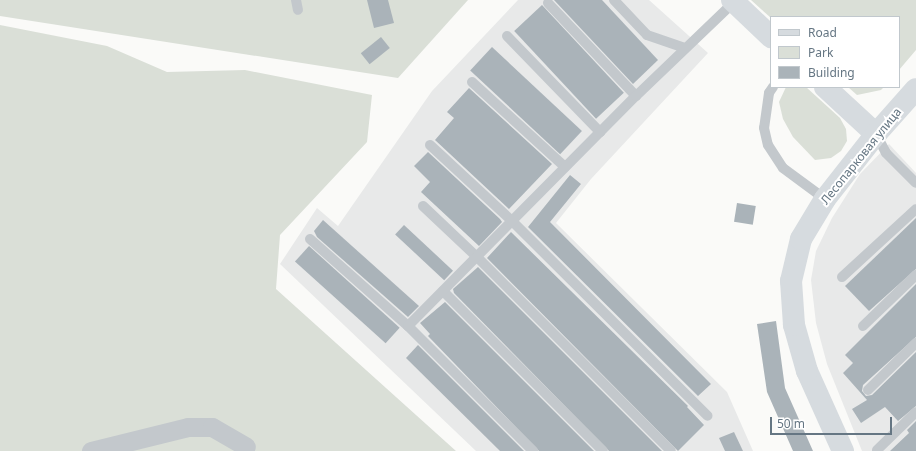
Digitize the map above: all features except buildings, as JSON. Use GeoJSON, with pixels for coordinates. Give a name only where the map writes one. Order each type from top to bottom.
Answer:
{"type":"FeatureCollection","features":[{"type":"Feature","properties":{"kind":"street"},"geometry":{"type":"LineString","coordinates":[[733,1],[770,36]]}},
{"type":"Feature","properties":{"kind":"street"},"geometry":{"type":"LineString","coordinates":[[826,88],[876,134]]}},
{"type":"Feature","properties":{"kind":"street","name":"Лесопарковая улица"},"geometry":{"type":"LineString","coordinates":[[843,451],[806,371],[794,325],[791,281],[802,239],[825,199],[876,134],[916,89]]}},
{"type":"Feature","properties":{"kind":"street"},"geometry":{"type":"LineString","coordinates":[[91,451],[145,444],[188,427],[212,427],[246,447]]}},
{"type":"Feature","properties":{"kind":"lane"},"geometry":{"type":"LineString","coordinates":[[614,0],[647,35],[685,48]]}},
{"type":"Feature","properties":{"kind":"lane"},"geometry":{"type":"LineString","coordinates":[[408,326],[636,96],[733,1]]}},
{"type":"Feature","properties":{"kind":"lane"},"geometry":{"type":"LineString","coordinates":[[548,3],[636,96]]}},
{"type":"Feature","properties":{"kind":"lane"},"geometry":{"type":"LineString","coordinates":[[507,36],[600,132]]}},
{"type":"Feature","properties":{"kind":"lane"},"geometry":{"type":"LineString","coordinates":[[472,82],[565,167]]}},
{"type":"Feature","properties":{"kind":"lane"},"geometry":{"type":"LineString","coordinates":[[772,88],[769,93],[764,128],[768,146],[783,168],[825,199]]}},
{"type":"Feature","properties":{"kind":"lane"},"geometry":{"type":"LineString","coordinates":[[876,134],[886,153],[916,183]]}},
{"type":"Feature","properties":{"kind":"lane"},"geometry":{"type":"LineString","coordinates":[[430,145],[512,221],[708,416]]}},
{"type":"Feature","properties":{"kind":"lane"},"geometry":{"type":"LineString","coordinates":[[423,206],[477,257],[671,451]]}},
{"type":"Feature","properties":{"kind":"lane"},"geometry":{"type":"LineString","coordinates":[[842,277],[916,209]]}},
{"type":"Feature","properties":{"kind":"lane"},"geometry":{"type":"LineString","coordinates":[[310,239],[408,326],[533,451]]}},
{"type":"Feature","properties":{"kind":"lane"},"geometry":{"type":"LineString","coordinates":[[863,326],[916,275]]}},
{"type":"Feature","properties":{"kind":"lane"},"geometry":{"type":"LineString","coordinates":[[443,291],[603,451]]}},
{"type":"Feature","properties":{"kind":"lane"},"geometry":{"type":"LineString","coordinates":[[868,390],[916,343]]}},
{"type":"Feature","properties":{"kind":"lane"},"geometry":{"type":"LineString","coordinates":[[877,450],[916,412]]}},
{"type":"Feature","properties":{"kind":"shaded area"},"geometry":{"type":"Polygon","coordinates":[[[518,0],[649,0],[708,53],[591,179],[556,223],[727,392],[753,451],[476,451],[280,264],[317,208],[338,226],[432,91],[518,0]]]}},
{"type":"Feature","properties":{"kind":"shaded area"},"geometry":{"type":"Polygon","coordinates":[[[889,144],[916,173],[916,451],[862,451],[827,364],[816,323],[811,280],[816,251],[832,218],[860,174],[889,144]]]}},
{"type":"Feature","properties":{"kind":"green space"},"geometry":{"type":"Polygon","coordinates":[[[0,0],[468,0],[398,78],[0,16],[0,0]]]}},
{"type":"Feature","properties":{"kind":"green space"},"geometry":{"type":"Polygon","coordinates":[[[751,0],[916,0],[916,50],[900,69],[900,16],[770,17],[751,0]]]}},
{"type":"Feature","properties":{"kind":"green space"},"geometry":{"type":"Polygon","coordinates":[[[0,25],[107,46],[167,72],[245,70],[372,95],[367,142],[280,235],[276,289],[456,451],[0,451],[0,25]]]}},
{"type":"Feature","properties":{"kind":"green space"},"geometry":{"type":"Polygon","coordinates":[[[786,88],[807,88],[840,118],[846,129],[847,141],[841,151],[831,158],[815,160],[793,137],[783,119],[779,102],[786,88]]]}},
{"type":"Feature","properties":{"kind":"green space"},"geometry":{"type":"Polygon","coordinates":[[[849,88],[883,88],[881,90],[857,95],[849,88]]]}}]}
